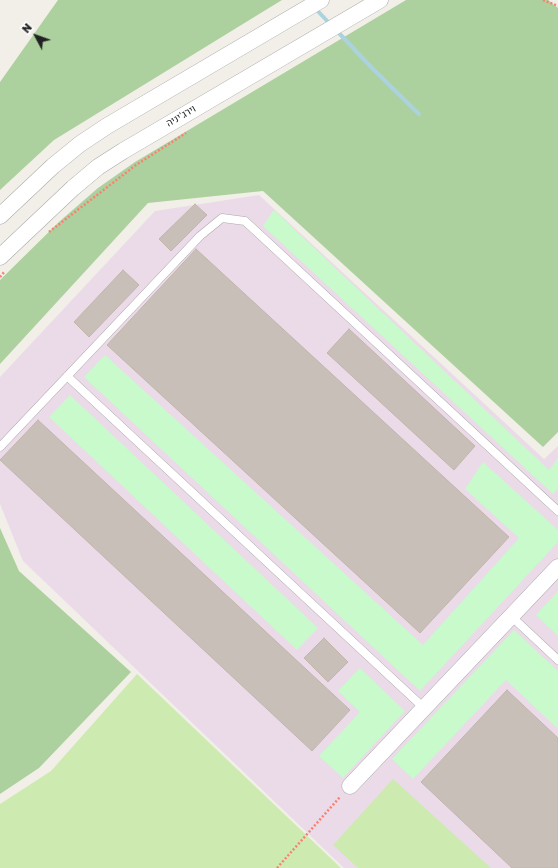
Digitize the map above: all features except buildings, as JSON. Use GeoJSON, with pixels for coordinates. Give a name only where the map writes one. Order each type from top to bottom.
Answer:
{"type":"FeatureCollection","features":[{"type":"Feature","properties":{"kind":"street"},"geometry":{"type":"LineString","coordinates":[[0,216],[53,166],[80,144],[107,126],[322,0]]}},
{"type":"Feature","properties":{"kind":"street","name":"וירג'יניה"},"geometry":{"type":"LineString","coordinates":[[4,262],[73,188],[98,167],[122,151],[380,0]]}},
{"type":"Feature","properties":{"kind":"street"},"geometry":{"type":"LineString","coordinates":[[350,786],[558,567]]}},
{"type":"Feature","properties":{"kind":"lane"},"geometry":{"type":"LineString","coordinates":[[0,447],[200,236],[222,218],[245,221],[558,511]]}},
{"type":"Feature","properties":{"kind":"lane"},"geometry":{"type":"LineString","coordinates":[[67,376],[424,708]]}},
{"type":"Feature","properties":{"kind":"lane"},"geometry":{"type":"LineString","coordinates":[[511,616],[558,660]]}},
{"type":"Feature","properties":{"kind":"path"},"geometry":{"type":"LineString","coordinates":[[543,0],[558,6]]}},
{"type":"Feature","properties":{"kind":"path"},"geometry":{"type":"LineString","coordinates":[[48,234],[136,165],[190,131]]}},
{"type":"Feature","properties":{"kind":"path"},"geometry":{"type":"LineString","coordinates":[[0,277],[4,262]]}},
{"type":"Feature","properties":{"kind":"path"},"geometry":{"type":"LineString","coordinates":[[277,868],[350,786]]}},
{"type":"Feature","properties":{"kind":"shaded area"},"geometry":{"type":"Polygon","coordinates":[[[259,195],[544,459],[558,446],[558,868],[344,868],[23,561],[0,504],[0,377],[155,211],[259,195]]]}},
{"type":"Feature","properties":{"kind":"green space"},"geometry":{"type":"Polygon","coordinates":[[[58,0],[282,0],[54,140],[0,190],[0,82],[58,0]]]}},
{"type":"Feature","properties":{"kind":"green space"},"geometry":{"type":"Polygon","coordinates":[[[406,0],[548,0],[558,8],[558,432],[543,447],[263,191],[148,203],[0,364],[0,280],[60,221],[98,188],[135,162],[406,0]]]}},
{"type":"Feature","properties":{"kind":"green space"},"geometry":{"type":"Polygon","coordinates":[[[274,210],[549,470],[558,458],[558,489],[553,494],[263,226],[274,210]]]}},
{"type":"Feature","properties":{"kind":"green space"},"geometry":{"type":"Polygon","coordinates":[[[105,355],[423,645],[519,538],[465,489],[483,462],[558,530],[558,542],[420,691],[84,377],[105,355]]]}},
{"type":"Feature","properties":{"kind":"green space"},"geometry":{"type":"Polygon","coordinates":[[[70,395],[318,628],[297,650],[49,417],[70,395]]]}},
{"type":"Feature","properties":{"kind":"green space"},"geometry":{"type":"Polygon","coordinates":[[[0,528],[19,571],[131,672],[39,768],[0,794],[0,528]]]}},
{"type":"Feature","properties":{"kind":"green space"},"geometry":{"type":"Polygon","coordinates":[[[558,591],[558,636],[536,615],[558,591]]]}},
{"type":"Feature","properties":{"kind":"green space"},"geometry":{"type":"Polygon","coordinates":[[[514,630],[558,671],[558,729],[506,680],[413,779],[392,759],[514,630]]]}},
{"type":"Feature","properties":{"kind":"green space"},"geometry":{"type":"Polygon","coordinates":[[[360,668],[405,711],[343,778],[319,756],[360,712],[338,691],[360,668]]]}},
{"type":"Feature","properties":{"kind":"green space"},"geometry":{"type":"Polygon","coordinates":[[[137,674],[341,868],[0,868],[0,804],[51,771],[137,674]]]}},
{"type":"Feature","properties":{"kind":"green space"},"geometry":{"type":"Polygon","coordinates":[[[393,779],[491,868],[358,868],[333,845],[393,779]]]}},
{"type":"Feature","properties":{"kind":"waterway"},"geometry":{"type":"LineString","coordinates":[[314,7],[330,24]]}},
{"type":"Feature","properties":{"kind":"waterway"},"geometry":{"type":"LineString","coordinates":[[337,31],[419,114]]}}]}
